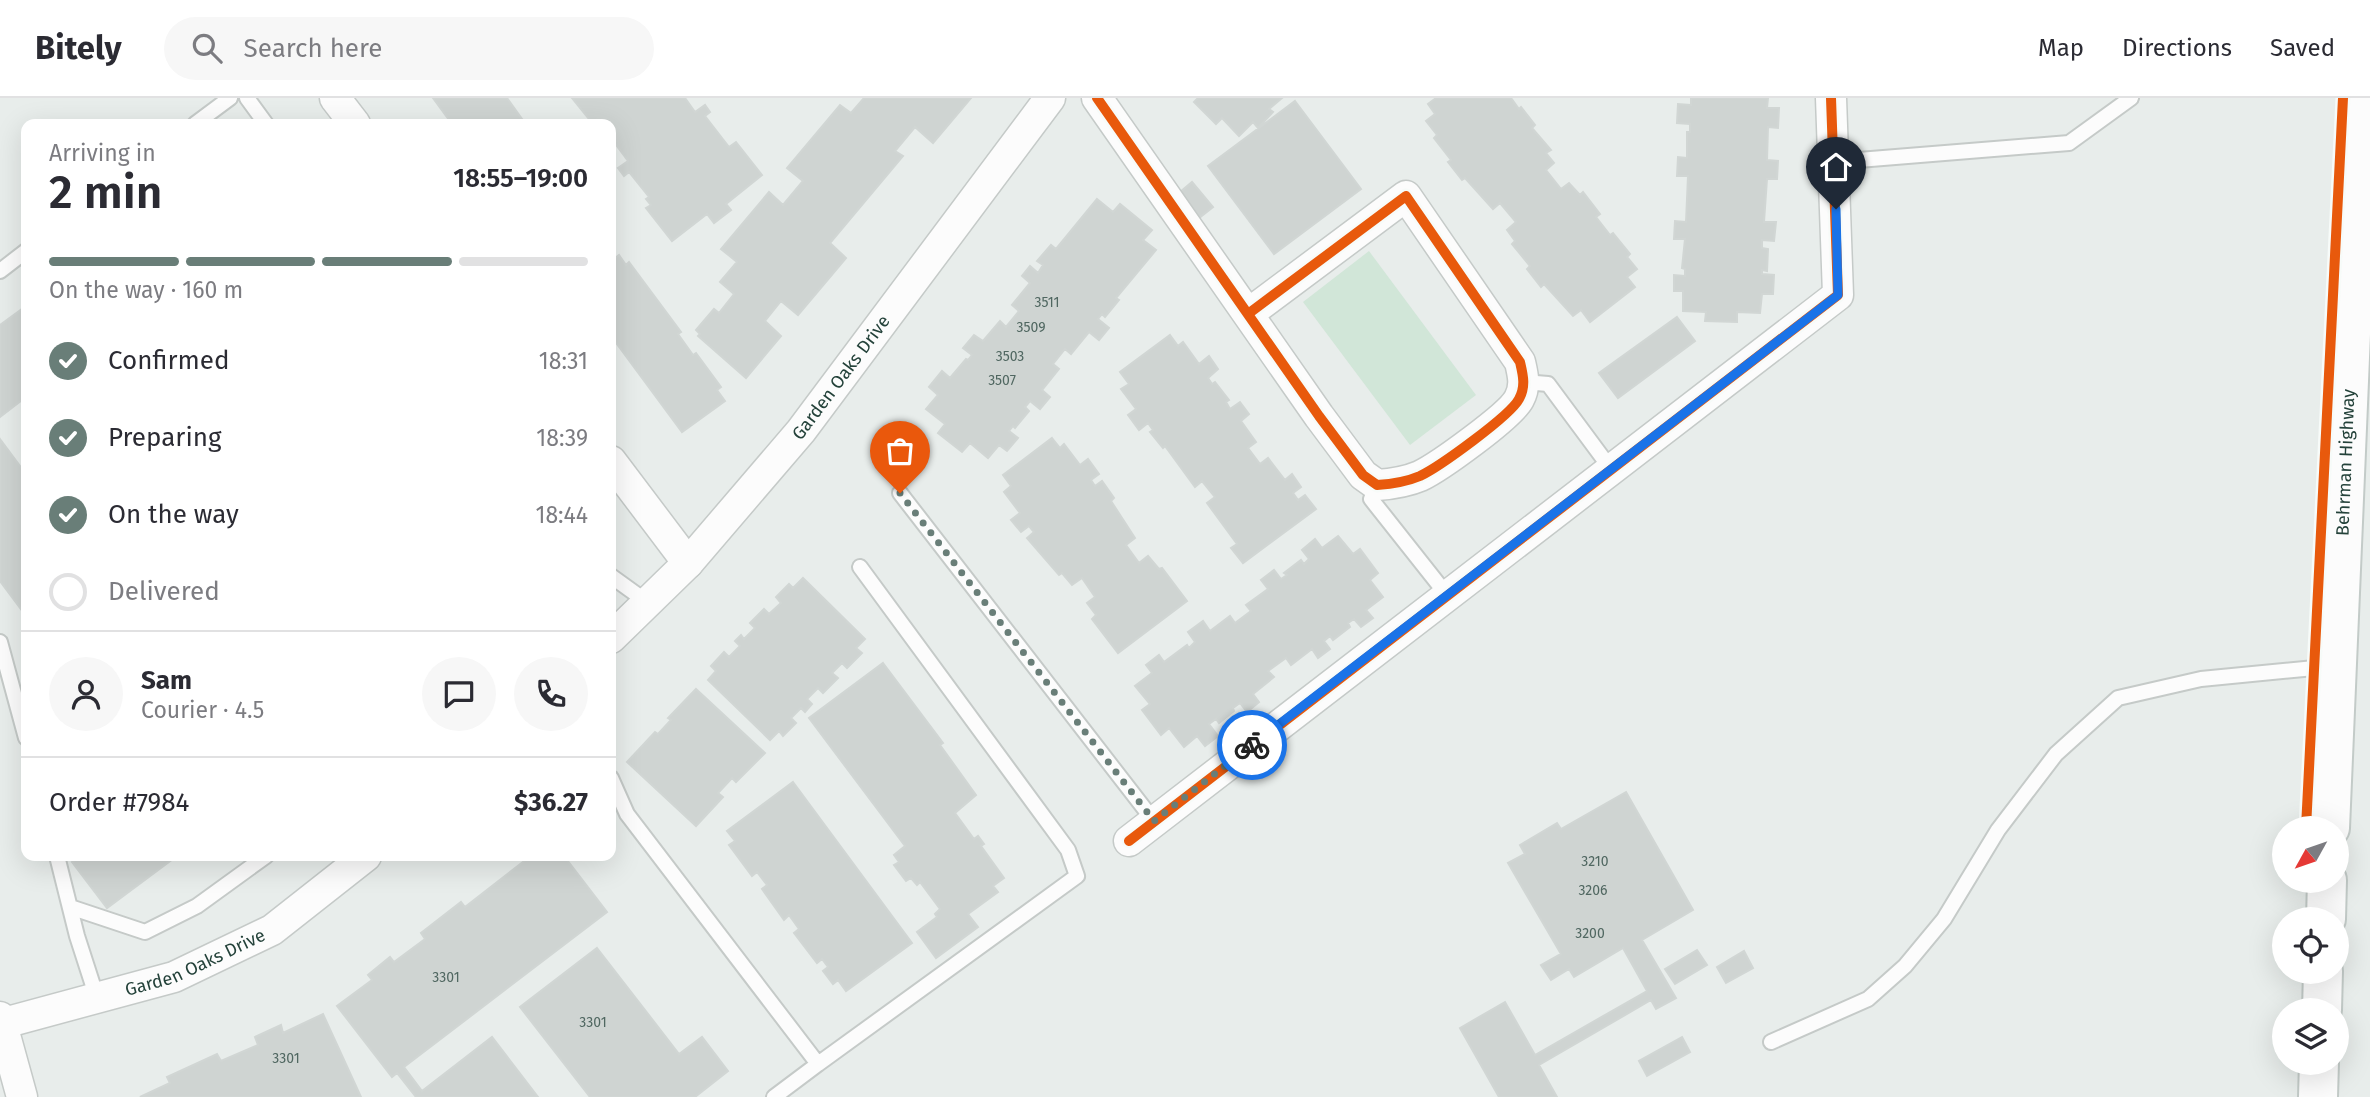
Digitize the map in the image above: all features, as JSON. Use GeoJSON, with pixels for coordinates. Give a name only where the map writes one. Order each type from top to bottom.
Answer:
{"type":"FeatureCollection","features":[{"type":"Feature","properties":{"kind":"street"},"geometry":{"type":"LineString","coordinates":[[335,98],[351,119]]}},
{"type":"Feature","properties":{"kind":"street","name":"Garden Oaks Drive"},"geometry":{"type":"LineString","coordinates":[[616,633],[688,563],[801,431],[1050,98]]}},
{"type":"Feature","properties":{"kind":"street"},"geometry":{"type":"LineString","coordinates":[[1097,98],[1248,314],[1363,475],[1377,485],[1397,484],[1422,475],[1487,431],[1519,400],[1524,382],[1520,362],[1406,196],[1248,314]]}},
{"type":"Feature","properties":{"kind":"street"},"geometry":{"type":"LineString","coordinates":[[1129,841],[1838,295],[1831,98]]}},
{"type":"Feature","properties":{"kind":"street","name":"Behrman Highway"},"geometry":{"type":"LineString","coordinates":[[2331,816],[2358,117]]}},
{"type":"Feature","properties":{"kind":"street"},"geometry":{"type":"LineString","coordinates":[[616,468],[688,563]]}},
{"type":"Feature","properties":{"kind":"street","name":"Garden Oaks Drive"},"geometry":{"type":"LineString","coordinates":[[0,1021],[174,977],[272,930],[360,861]]}},
{"type":"Feature","properties":{"kind":"street"},"geometry":{"type":"LineString","coordinates":[[0,1021],[22,1097]]}},
{"type":"Feature","properties":{"kind":"street"},"geometry":{"type":"LineString","coordinates":[[2318,1097],[2319,1075]]}},
{"type":"Feature","properties":{"kind":"lane"},"geometry":{"type":"LineString","coordinates":[[202,119],[230,98]]}},
{"type":"Feature","properties":{"kind":"lane"},"geometry":{"type":"LineString","coordinates":[[247,98],[262,119]]}},
{"type":"Feature","properties":{"kind":"lane"},"geometry":{"type":"LineString","coordinates":[[1834,162],[2069,143],[2112,104],[2131,98]]}},
{"type":"Feature","properties":{"kind":"lane"},"geometry":{"type":"LineString","coordinates":[[0,271],[21,255]]}},
{"type":"Feature","properties":{"kind":"lane"},"geometry":{"type":"LineString","coordinates":[[1524,382],[1548,384],[1611,469]]}},
{"type":"Feature","properties":{"kind":"lane"},"geometry":{"type":"LineString","coordinates":[[1377,485],[1371,499],[1447,595]]}},
{"type":"Feature","properties":{"kind":"lane"},"geometry":{"type":"LineString","coordinates":[[900,493],[1154,821]]}},
{"type":"Feature","properties":{"kind":"lane"},"geometry":{"type":"LineString","coordinates":[[774,1097],[1076,876],[1068,850],[860,567]]}},
{"type":"Feature","properties":{"kind":"lane"},"geometry":{"type":"LineString","coordinates":[[616,580],[647,602]]}},
{"type":"Feature","properties":{"kind":"lane"},"geometry":{"type":"LineString","coordinates":[[0,642],[21,720]]}},
{"type":"Feature","properties":{"kind":"lane"},"geometry":{"type":"LineString","coordinates":[[1771,1042],[1868,999],[1905,966],[1944,919],[1998,830],[2056,754],[2118,698],[2201,679],[2337,666]]}},
{"type":"Feature","properties":{"kind":"lane"},"geometry":{"type":"LineString","coordinates":[[616,789],[627,814],[818,1064]]}},
{"type":"Feature","properties":{"kind":"lane"},"geometry":{"type":"LineString","coordinates":[[58,861],[97,998]]}},
{"type":"Feature","properties":{"kind":"lane"},"geometry":{"type":"LineString","coordinates":[[70,908],[145,932],[197,906],[259,861]]}},
{"type":"Feature","properties":{"kind":"green space"},"geometry":{"type":"Polygon","coordinates":[[[1369,251],[1476,395],[1410,445],[1303,302],[1369,251]]]}},
{"type":"Feature","properties":{"kind":"building"},"geometry":{"type":"Polygon","coordinates":[[[433,98],[507,98],[522,119],[448,119],[433,98]]]}},
{"type":"Feature","properties":{"kind":"building"},"geometry":{"type":"Polygon","coordinates":[[[572,98],[685,98],[695,112],[705,105],[710,112],[705,116],[729,147],[736,142],[762,175],[726,204],[731,210],[714,223],[707,214],[672,241],[646,208],[651,205],[646,199],[649,197],[629,172],[624,176],[618,168],[628,161],[616,145],[616,119],[589,119],[572,98]]]}},
{"type":"Feature","properties":{"kind":"building"},"geometry":{"type":"Polygon","coordinates":[[[864,98],[971,98],[933,143],[915,127],[895,151],[903,156],[830,243],[846,258],[798,315],[781,301],[765,321],[781,336],[746,378],[698,336],[700,334],[696,330],[714,309],[719,313],[734,294],[720,282],[737,262],[721,249],[769,192],[783,205],[803,181],[787,168],[840,105],[851,113],[864,98]]]}},
{"type":"Feature","properties":{"kind":"building"},"geometry":{"type":"Polygon","coordinates":[[[1198,98],[1282,98],[1269,109],[1273,112],[1258,128],[1253,122],[1239,136],[1222,118],[1216,124],[1194,102],[1198,98]]]}},
{"type":"Feature","properties":{"kind":"building"},"geometry":{"type":"Polygon","coordinates":[[[1436,98],[1511,98],[1519,109],[1521,107],[1535,125],[1532,128],[1551,150],[1546,153],[1554,163],[1546,170],[1561,189],[1569,183],[1580,195],[1583,192],[1600,214],[1596,217],[1630,254],[1627,257],[1637,269],[1627,277],[1635,287],[1590,322],[1581,310],[1573,316],[1544,284],[1541,287],[1527,269],[1530,266],[1512,244],[1515,241],[1507,230],[1516,222],[1500,203],[1493,209],[1465,178],[1462,180],[1434,138],[1437,135],[1426,121],[1435,114],[1428,104],[1436,98]]]}},
{"type":"Feature","properties":{"kind":"building"},"geometry":{"type":"Polygon","coordinates":[[[1691,98],[1768,98],[1767,108],[1779,108],[1778,128],[1768,127],[1767,160],[1778,161],[1777,179],[1767,179],[1764,222],[1776,222],[1774,241],[1762,240],[1762,248],[1768,249],[1767,271],[1762,270],[1762,274],[1774,275],[1773,294],[1762,294],[1760,313],[1737,312],[1737,322],[1705,321],[1706,312],[1683,311],[1683,291],[1674,291],[1674,275],[1685,276],[1685,269],[1682,268],[1685,239],[1674,239],[1675,221],[1686,222],[1688,176],[1677,176],[1678,157],[1687,158],[1687,132],[1690,132],[1690,124],[1677,123],[1678,104],[1691,105],[1691,98]]]}},
{"type":"Feature","properties":{"kind":"building"},"geometry":{"type":"Polygon","coordinates":[[[1295,101],[1361,189],[1274,254],[1208,166],[1295,101]]]}},
{"type":"Feature","properties":{"kind":"building"},"geometry":{"type":"Polygon","coordinates":[[[1192,182],[1213,207],[1199,218],[1179,193],[1192,182]]]}},
{"type":"Feature","properties":{"kind":"building"},"geometry":{"type":"Polygon","coordinates":[[[1097,199],[1113,212],[1120,204],[1152,230],[1143,240],[1156,250],[1116,298],[1119,300],[1105,317],[1102,314],[1098,319],[1109,328],[1099,340],[1089,332],[1071,354],[1065,349],[1053,364],[1059,369],[1042,390],[1050,397],[1040,409],[1030,401],[1025,407],[1029,411],[1015,428],[1013,426],[1009,431],[1018,438],[1007,451],[999,445],[988,458],[970,443],[962,452],[938,433],[945,424],[926,409],[938,395],[929,387],[942,371],[950,378],[966,359],[968,360],[972,355],[963,348],[974,335],[983,341],[1000,321],[1006,327],[1019,311],[1012,305],[1030,283],[1022,276],[1030,266],[1038,273],[1043,265],[1037,261],[1051,245],[1056,249],[1097,199]]]}},
{"type":"Feature","properties":{"kind":"building"},"geometry":{"type":"Polygon","coordinates":[[[619,255],[626,265],[629,262],[681,332],[678,334],[693,355],[696,353],[721,387],[717,390],[725,401],[682,432],[616,343],[616,257],[619,255]]]}},
{"type":"Feature","properties":{"kind":"building"},"geometry":{"type":"Polygon","coordinates":[[[21,310],[21,401],[0,417],[0,325],[21,310]]]}},
{"type":"Feature","properties":{"kind":"building"},"geometry":{"type":"Polygon","coordinates":[[[1677,317],[1695,341],[1618,398],[1599,373],[1677,317]]]}},
{"type":"Feature","properties":{"kind":"building"},"geometry":{"type":"Polygon","coordinates":[[[1170,335],[1178,346],[1183,342],[1199,364],[1209,356],[1218,369],[1208,378],[1212,384],[1215,382],[1229,400],[1226,402],[1230,409],[1240,402],[1249,414],[1241,421],[1256,442],[1248,448],[1260,464],[1268,458],[1285,480],[1292,474],[1301,487],[1293,493],[1298,500],[1305,495],[1316,509],[1243,563],[1231,548],[1237,544],[1207,503],[1215,497],[1202,481],[1195,487],[1165,446],[1163,448],[1150,432],[1153,430],[1148,423],[1139,430],[1128,415],[1136,409],[1121,389],[1129,384],[1120,372],[1170,335]]]}},
{"type":"Feature","properties":{"kind":"building"},"geometry":{"type":"Polygon","coordinates":[[[1052,438],[1060,448],[1064,444],[1080,465],[1088,459],[1099,474],[1091,480],[1095,486],[1102,481],[1114,498],[1111,501],[1135,538],[1126,545],[1139,563],[1148,556],[1159,569],[1162,568],[1187,601],[1118,653],[1092,619],[1096,615],[1087,603],[1095,597],[1082,578],[1072,585],[1062,573],[1059,575],[1027,538],[1034,532],[1029,526],[1021,532],[1011,520],[1020,513],[1004,492],[1011,486],[1003,475],[1052,438]]]}},
{"type":"Feature","properties":{"kind":"building"},"geometry":{"type":"Polygon","coordinates":[[[0,439],[21,467],[21,609],[0,581],[0,439]]]}},
{"type":"Feature","properties":{"kind":"building"},"geometry":{"type":"Polygon","coordinates":[[[1338,536],[1353,554],[1360,549],[1378,573],[1370,580],[1383,597],[1366,610],[1373,618],[1361,627],[1354,619],[1348,623],[1350,627],[1333,640],[1330,636],[1324,641],[1330,649],[1318,658],[1312,649],[1291,665],[1286,658],[1268,671],[1274,677],[1253,694],[1259,702],[1247,712],[1240,703],[1219,723],[1216,719],[1209,724],[1218,736],[1205,746],[1197,736],[1184,747],[1169,728],[1161,735],[1142,710],[1150,704],[1135,686],[1152,673],[1146,665],[1159,655],[1164,662],[1187,645],[1189,648],[1195,642],[1188,632],[1203,621],[1210,631],[1230,616],[1235,623],[1251,611],[1246,605],[1268,589],[1261,580],[1274,570],[1281,579],[1287,575],[1284,573],[1301,560],[1304,564],[1309,559],[1302,550],[1315,539],[1322,548],[1338,536]]]}},
{"type":"Feature","properties":{"kind":"building"},"geometry":{"type":"Polygon","coordinates":[[[803,578],[865,639],[856,648],[862,653],[847,668],[842,663],[832,673],[838,678],[823,693],[818,688],[807,699],[812,704],[805,712],[801,708],[791,718],[796,723],[783,736],[779,731],[770,740],[708,680],[716,671],[711,666],[724,652],[729,657],[740,646],[735,641],[741,635],[744,639],[755,628],[750,623],[764,609],[769,614],[781,603],[776,597],[789,584],[793,588],[803,578]]]}},
{"type":"Feature","properties":{"kind":"building"},"geometry":{"type":"Polygon","coordinates":[[[883,663],[943,743],[940,745],[976,795],[955,813],[974,839],[978,836],[984,844],[981,846],[1004,878],[993,886],[998,892],[968,914],[978,927],[936,958],[917,932],[937,917],[935,914],[940,909],[920,882],[917,885],[911,878],[906,881],[894,865],[899,862],[894,855],[905,846],[809,718],[883,663]]]}},
{"type":"Feature","properties":{"kind":"building"},"geometry":{"type":"Polygon","coordinates":[[[696,689],[765,753],[736,782],[732,778],[718,793],[723,797],[696,826],[627,762],[655,732],[658,734],[671,720],[668,718],[696,689]]]}},
{"type":"Feature","properties":{"kind":"building"},"geometry":{"type":"Polygon","coordinates":[[[793,782],[912,943],[846,991],[838,980],[833,984],[823,971],[828,967],[822,959],[817,963],[794,933],[799,929],[789,915],[784,920],[762,889],[767,885],[757,872],[752,876],[729,845],[735,841],[727,831],[793,782]]]}},
{"type":"Feature","properties":{"kind":"building"},"geometry":{"type":"Polygon","coordinates":[[[1626,792],[1693,910],[1642,940],[1676,998],[1656,1009],[1651,1000],[1539,1065],[1557,1097],[1499,1097],[1460,1028],[1505,1002],[1535,1055],[1647,991],[1623,948],[1574,977],[1569,969],[1551,980],[1541,965],[1561,954],[1508,863],[1525,854],[1520,845],[1557,823],[1561,829],[1626,792]]]}},
{"type":"Feature","properties":{"kind":"building"},"geometry":{"type":"Polygon","coordinates":[[[74,861],[170,861],[107,908],[74,861]]]}},
{"type":"Feature","properties":{"kind":"building"},"geometry":{"type":"Polygon","coordinates":[[[524,861],[568,861],[607,912],[404,1067],[422,1091],[492,1037],[538,1097],[416,1097],[397,1073],[392,1077],[337,1006],[372,980],[368,975],[390,957],[394,962],[425,939],[421,933],[461,902],[465,907],[524,861]]]}},
{"type":"Feature","properties":{"kind":"building"},"geometry":{"type":"Polygon","coordinates":[[[597,948],[679,1054],[702,1037],[728,1071],[695,1097],[590,1097],[520,1007],[597,948]]]}},
{"type":"Feature","properties":{"kind":"building"},"geometry":{"type":"Polygon","coordinates":[[[1697,950],[1707,965],[1675,984],[1665,969],[1697,950]]]}},
{"type":"Feature","properties":{"kind":"building"},"geometry":{"type":"Polygon","coordinates":[[[1744,951],[1753,968],[1726,983],[1717,967],[1744,951]]]}},
{"type":"Feature","properties":{"kind":"building"},"geometry":{"type":"Polygon","coordinates":[[[323,1014],[361,1097],[140,1097],[170,1083],[167,1077],[217,1054],[221,1061],[258,1045],[255,1037],[281,1025],[283,1033],[323,1014]]]}},
{"type":"Feature","properties":{"kind":"building"},"geometry":{"type":"Polygon","coordinates":[[[1682,1037],[1690,1052],[1647,1076],[1639,1061],[1682,1037]]]}},
{"type":"Feature","properties":{"kind":"cycle path"},"geometry":{"type":"LineString","coordinates":[[1097,98],[1319,416],[1363,475],[1377,485],[1415,478],[1442,463],[1502,417],[1513,407],[1523,390],[1520,362],[1406,196],[1248,314]]}},
{"type":"Feature","properties":{"kind":"cycle path"},"geometry":{"type":"LineString","coordinates":[[1129,841],[1838,295],[1831,98]]}},
{"type":"Feature","properties":{"kind":"cycle path"},"geometry":{"type":"LineString","coordinates":[[2307,816],[2343,98]]}},
{"type":"Feature","properties":{"kind":"way so far"},"geometry":{"type":"LineString","coordinates":[[900,493],[1154,821],[1252,745]]}},
{"type":"Feature","properties":{"kind":"route"},"geometry":{"type":"LineString","coordinates":[[1252,745],[1838,295],[1836,209]]}}]}
